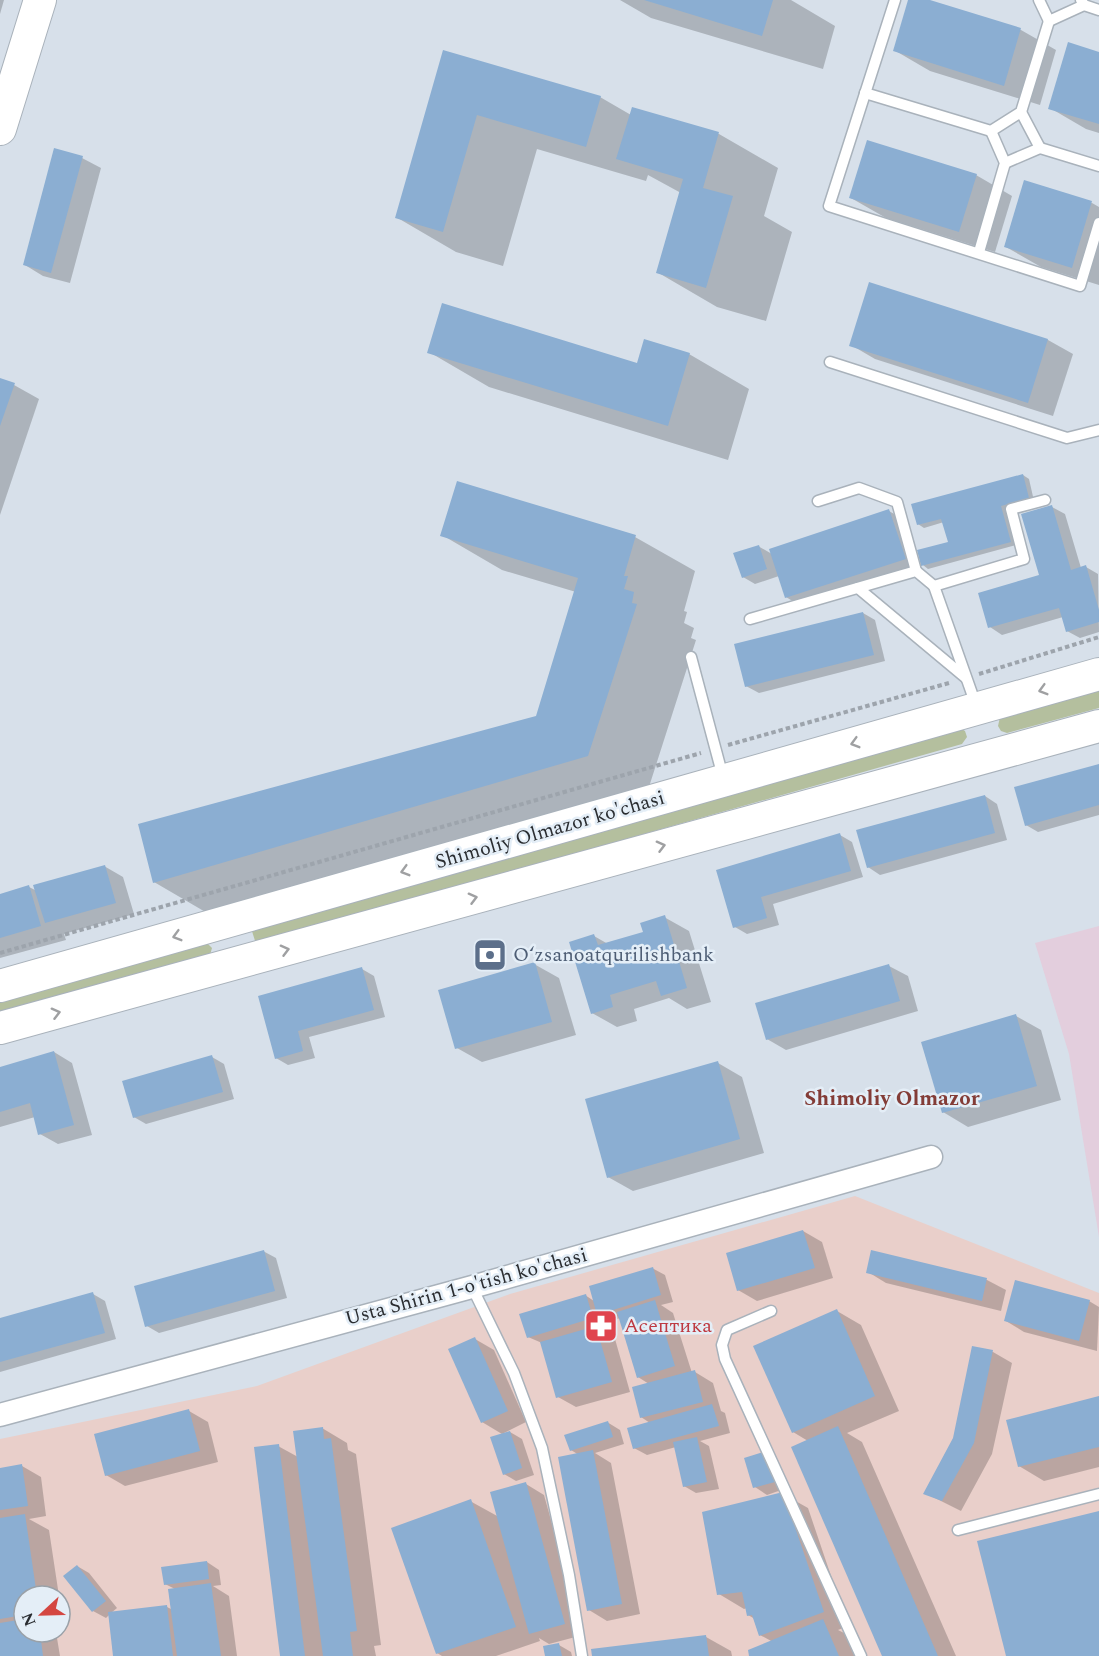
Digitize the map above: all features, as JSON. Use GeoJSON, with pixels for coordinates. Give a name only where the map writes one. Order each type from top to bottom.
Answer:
{"type":"FeatureCollection","features":[{"type":"Feature","properties":{"kind":"main road"},"geometry":{"type":"LineString","coordinates":[[0,129],[6,86],[40,0]]}},
{"type":"Feature","properties":{"kind":"main road","name":"Shimoliy Olmazor ko'chasi"},"geometry":{"type":"LineString","coordinates":[[0,986],[1099,674]]}},
{"type":"Feature","properties":{"kind":"main road"},"geometry":{"type":"LineString","coordinates":[[977,709],[992,756]]}},
{"type":"Feature","properties":{"kind":"main road"},"geometry":{"type":"LineString","coordinates":[[0,1028],[1099,726]]}},
{"type":"Feature","properties":{"kind":"main road"},"geometry":{"type":"LineString","coordinates":[[224,922],[236,963]]}},
{"type":"Feature","properties":{"kind":"street","name":"Usta Shirin 1-o'tish ko'chasi"},"geometry":{"type":"LineString","coordinates":[[0,1415],[471,1287],[931,1157]]}},
{"type":"Feature","properties":{"kind":"lane"},"geometry":{"type":"LineString","coordinates":[[895,0],[829,206],[1080,286],[1099,223]]}},
{"type":"Feature","properties":{"kind":"lane"},"geometry":{"type":"LineString","coordinates":[[1039,0],[1050,21]]}},
{"type":"Feature","properties":{"kind":"lane"},"geometry":{"type":"LineString","coordinates":[[865,93],[991,131],[1021,112],[1050,21],[1083,3],[1099,9]]}},
{"type":"Feature","properties":{"kind":"lane"},"geometry":{"type":"LineString","coordinates":[[1021,112],[1040,148]]}},
{"type":"Feature","properties":{"kind":"lane"},"geometry":{"type":"LineString","coordinates":[[979,252],[1005,164],[991,131]]}},
{"type":"Feature","properties":{"kind":"lane"},"geometry":{"type":"LineString","coordinates":[[1005,164],[1040,148],[1099,166]]}},
{"type":"Feature","properties":{"kind":"lane"},"geometry":{"type":"LineString","coordinates":[[830,362],[1067,438],[1099,430]]}},
{"type":"Feature","properties":{"kind":"lane"},"geometry":{"type":"LineString","coordinates":[[818,501],[859,488],[897,502],[916,571],[934,586],[977,709]]}},
{"type":"Feature","properties":{"kind":"lane"},"geometry":{"type":"LineString","coordinates":[[934,586],[1024,559],[1011,509],[1045,500]]}},
{"type":"Feature","properties":{"kind":"lane"},"geometry":{"type":"LineString","coordinates":[[750,620],[916,571]]}},
{"type":"Feature","properties":{"kind":"lane"},"geometry":{"type":"LineString","coordinates":[[858,588],[966,678]]}},
{"type":"Feature","properties":{"kind":"lane"},"geometry":{"type":"LineString","coordinates":[[691,657],[724,781]]}},
{"type":"Feature","properties":{"kind":"lane"},"geometry":{"type":"LineString","coordinates":[[471,1287],[514,1373],[542,1448],[569,1575],[582,1656]]}},
{"type":"Feature","properties":{"kind":"lane"},"geometry":{"type":"LineString","coordinates":[[771,1311],[727,1330],[722,1345],[725,1359],[861,1656]]}},
{"type":"Feature","properties":{"kind":"lane"},"geometry":{"type":"LineString","coordinates":[[958,1530],[1099,1494]]}},
{"type":"Feature","properties":{"kind":"path"},"geometry":{"type":"LineString","coordinates":[[724,746],[1099,638]]}},
{"type":"Feature","properties":{"kind":"path"},"geometry":{"type":"LineString","coordinates":[[0,952],[702,753]]}},
{"type":"Feature","properties":{"kind":"shaded area"},"geometry":{"type":"Polygon","coordinates":[[[1099,926],[1099,1237],[1069,1054],[1035,943],[1099,926]]]}},
{"type":"Feature","properties":{"kind":"shaded area"},"geometry":{"type":"Polygon","coordinates":[[[855,1196],[1099,1293],[1099,1656],[0,1656],[0,1439],[257,1386],[510,1294],[855,1196]]]}},
{"type":"Feature","properties":{"kind":"green space"},"geometry":{"type":"Polygon","coordinates":[[[1099,688],[1099,708],[1007,733],[1001,731],[998,726],[1000,717],[1099,688]]]}},
{"type":"Feature","properties":{"kind":"green space"},"geometry":{"type":"Polygon","coordinates":[[[960,728],[965,731],[967,737],[962,744],[256,944],[251,928],[960,728]]]}},
{"type":"Feature","properties":{"kind":"green space"},"geometry":{"type":"Polygon","coordinates":[[[206,942],[212,948],[210,955],[0,1014],[0,999],[206,942]]]}},
{"type":"Feature","properties":{"kind":"building"},"geometry":{"type":"Polygon","coordinates":[[[644,0],[773,0],[762,36],[644,0]]]}},
{"type":"Feature","properties":{"kind":"building"},"geometry":{"type":"Polygon","coordinates":[[[908,0],[930,0],[1021,28],[1004,86],[893,51],[908,0]]]}},
{"type":"Feature","properties":{"kind":"building"},"geometry":{"type":"Polygon","coordinates":[[[1068,42],[1099,52],[1099,124],[1048,109],[1068,42]]]}},
{"type":"Feature","properties":{"kind":"building"},"geometry":{"type":"Polygon","coordinates":[[[443,50],[601,96],[586,147],[477,115],[443,232],[395,218],[443,50]]]}},
{"type":"Feature","properties":{"kind":"building"},"geometry":{"type":"Polygon","coordinates":[[[632,107],[719,132],[703,188],[733,196],[706,288],[656,273],[683,179],[616,159],[632,107]]]}},
{"type":"Feature","properties":{"kind":"building"},"geometry":{"type":"Polygon","coordinates":[[[867,140],[977,174],[959,232],[849,198],[867,140]]]}},
{"type":"Feature","properties":{"kind":"building"},"geometry":{"type":"Polygon","coordinates":[[[54,148],[83,156],[51,273],[23,265],[54,148]]]}},
{"type":"Feature","properties":{"kind":"building"},"geometry":{"type":"Polygon","coordinates":[[[1024,180],[1092,201],[1072,268],[1004,247],[1024,180]]]}},
{"type":"Feature","properties":{"kind":"building"},"geometry":{"type":"Polygon","coordinates":[[[869,282],[1048,339],[1028,403],[849,346],[869,282]]]}},
{"type":"Feature","properties":{"kind":"building"},"geometry":{"type":"Polygon","coordinates":[[[442,303],[637,363],[644,339],[690,353],[668,426],[427,353],[442,303]]]}},
{"type":"Feature","properties":{"kind":"building"},"geometry":{"type":"Polygon","coordinates":[[[0,378],[15,383],[0,426],[0,378]]]}},
{"type":"Feature","properties":{"kind":"building"},"geometry":{"type":"Polygon","coordinates":[[[1023,474],[1029,498],[1001,506],[1011,542],[921,566],[917,550],[948,542],[941,519],[917,525],[911,504],[1023,474]]]}},
{"type":"Feature","properties":{"kind":"building"},"geometry":{"type":"Polygon","coordinates":[[[457,481],[636,535],[624,576],[628,576],[624,589],[634,592],[632,603],[637,604],[588,756],[153,883],[138,824],[536,716],[578,578],[440,536],[457,481]]]}},
{"type":"Feature","properties":{"kind":"building"},"geometry":{"type":"Polygon","coordinates":[[[1052,505],[1071,570],[1086,565],[1099,610],[1099,622],[1066,632],[1059,608],[988,628],[978,593],[1039,575],[1021,514],[1052,505]]]}},
{"type":"Feature","properties":{"kind":"building"},"geometry":{"type":"Polygon","coordinates":[[[889,509],[906,559],[785,598],[769,549],[889,509]]]}},
{"type":"Feature","properties":{"kind":"building"},"geometry":{"type":"Polygon","coordinates":[[[759,545],[767,569],[742,578],[733,553],[759,545]]]}},
{"type":"Feature","properties":{"kind":"building"},"geometry":{"type":"Polygon","coordinates":[[[863,612],[874,655],[745,687],[734,644],[863,612]]]}},
{"type":"Feature","properties":{"kind":"building"},"geometry":{"type":"Polygon","coordinates":[[[1099,764],[1099,805],[1025,826],[1014,787],[1099,764]]]}},
{"type":"Feature","properties":{"kind":"building"},"geometry":{"type":"Polygon","coordinates":[[[985,795],[995,833],[867,868],[856,830],[985,795]]]}},
{"type":"Feature","properties":{"kind":"building"},"geometry":{"type":"Polygon","coordinates":[[[840,833],[851,871],[761,897],[767,918],[733,928],[716,870],[840,833]]]}},
{"type":"Feature","properties":{"kind":"building"},"geometry":{"type":"Polygon","coordinates":[[[105,865],[116,903],[45,923],[33,885],[105,865]]]}},
{"type":"Feature","properties":{"kind":"building"},"geometry":{"type":"Polygon","coordinates":[[[29,885],[41,926],[0,938],[0,894],[29,885]]]}},
{"type":"Feature","properties":{"kind":"building"},"geometry":{"type":"Polygon","coordinates":[[[665,915],[687,988],[661,996],[656,981],[610,995],[613,1007],[591,1014],[569,942],[594,934],[598,945],[643,932],[640,923],[665,915]]]}},
{"type":"Feature","properties":{"kind":"building"},"geometry":{"type":"Polygon","coordinates":[[[535,962],[552,1022],[455,1049],[438,990],[535,962]]]}},
{"type":"Feature","properties":{"kind":"building"},"geometry":{"type":"Polygon","coordinates":[[[889,964],[900,1001],[766,1040],[755,1003],[889,964]]]}},
{"type":"Feature","properties":{"kind":"building"},"geometry":{"type":"Polygon","coordinates":[[[362,967],[374,1010],[298,1031],[303,1051],[275,1059],[258,996],[362,967]]]}},
{"type":"Feature","properties":{"kind":"building"},"geometry":{"type":"Polygon","coordinates":[[[1016,1014],[1037,1086],[942,1113],[921,1042],[1016,1014]]]}},
{"type":"Feature","properties":{"kind":"building"},"geometry":{"type":"Polygon","coordinates":[[[54,1051],[74,1125],[38,1135],[30,1103],[0,1112],[0,1067],[54,1051]]]}},
{"type":"Feature","properties":{"kind":"building"},"geometry":{"type":"Polygon","coordinates":[[[212,1055],[223,1092],[133,1118],[122,1081],[212,1055]]]}},
{"type":"Feature","properties":{"kind":"building"},"geometry":{"type":"Polygon","coordinates":[[[718,1061],[740,1139],[607,1178],[585,1099],[718,1061]]]}},
{"type":"Feature","properties":{"kind":"building"},"geometry":{"type":"Polygon","coordinates":[[[803,1230],[815,1268],[737,1291],[726,1253],[803,1230]]]}},
{"type":"Feature","properties":{"kind":"building"},"geometry":{"type":"Polygon","coordinates":[[[264,1250],[275,1291],[145,1327],[134,1286],[264,1250]]]}},
{"type":"Feature","properties":{"kind":"building"},"geometry":{"type":"Polygon","coordinates":[[[871,1250],[987,1278],[982,1301],[866,1273],[871,1250]]]}},
{"type":"Feature","properties":{"kind":"building"},"geometry":{"type":"Polygon","coordinates":[[[653,1267],[661,1295],[597,1315],[589,1286],[653,1267]]]}},
{"type":"Feature","properties":{"kind":"building"},"geometry":{"type":"Polygon","coordinates":[[[1015,1280],[1090,1300],[1079,1341],[1004,1321],[1015,1280]]]}},
{"type":"Feature","properties":{"kind":"building"},"geometry":{"type":"Polygon","coordinates":[[[93,1292],[105,1333],[0,1362],[0,1318],[93,1292]]]}},
{"type":"Feature","properties":{"kind":"building"},"geometry":{"type":"Polygon","coordinates":[[[586,1294],[593,1318],[527,1338],[519,1314],[586,1294]]]}},
{"type":"Feature","properties":{"kind":"building"},"geometry":{"type":"Polygon","coordinates":[[[655,1300],[675,1366],[637,1378],[617,1312],[655,1300]]]}},
{"type":"Feature","properties":{"kind":"building"},"geometry":{"type":"Polygon","coordinates":[[[837,1309],[875,1396],[792,1433],[753,1346],[837,1309]]]}},
{"type":"Feature","properties":{"kind":"building"},"geometry":{"type":"Polygon","coordinates":[[[596,1326],[612,1382],[556,1398],[540,1342],[596,1326]]]}},
{"type":"Feature","properties":{"kind":"building"},"geometry":{"type":"Polygon","coordinates":[[[475,1337],[508,1411],[481,1423],[448,1349],[475,1337]]]}},
{"type":"Feature","properties":{"kind":"building"},"geometry":{"type":"Polygon","coordinates":[[[972,1346],[993,1350],[974,1443],[942,1501],[923,1494],[953,1438],[972,1346]]]}},
{"type":"Feature","properties":{"kind":"building"},"geometry":{"type":"Polygon","coordinates":[[[695,1370],[703,1402],[640,1418],[632,1387],[695,1370]]]}},
{"type":"Feature","properties":{"kind":"building"},"geometry":{"type":"Polygon","coordinates":[[[1099,1396],[1099,1447],[1018,1467],[1006,1420],[1099,1396]]]}},
{"type":"Feature","properties":{"kind":"building"},"geometry":{"type":"Polygon","coordinates":[[[712,1404],[719,1426],[633,1449],[627,1428],[712,1404]]]}},
{"type":"Feature","properties":{"kind":"building"},"geometry":{"type":"Polygon","coordinates":[[[189,1409],[200,1451],[105,1476],[94,1434],[189,1409]]]}},
{"type":"Feature","properties":{"kind":"building"},"geometry":{"type":"Polygon","coordinates":[[[608,1421],[613,1437],[570,1451],[564,1435],[608,1421]]]}},
{"type":"Feature","properties":{"kind":"building"},"geometry":{"type":"Polygon","coordinates":[[[838,1426],[938,1656],[882,1656],[791,1447],[838,1426]]]}},
{"type":"Feature","properties":{"kind":"building"},"geometry":{"type":"Polygon","coordinates":[[[323,1427],[324,1439],[331,1438],[357,1631],[350,1632],[353,1656],[323,1656],[293,1431],[323,1427]]]}},
{"type":"Feature","properties":{"kind":"building"},"geometry":{"type":"Polygon","coordinates":[[[510,1431],[522,1468],[503,1475],[490,1437],[510,1431]]]}},
{"type":"Feature","properties":{"kind":"building"},"geometry":{"type":"Polygon","coordinates":[[[697,1437],[707,1482],[683,1487],[673,1442],[697,1437]]]}},
{"type":"Feature","properties":{"kind":"building"},"geometry":{"type":"Polygon","coordinates":[[[279,1444],[305,1656],[280,1656],[254,1447],[279,1444]]]}},
{"type":"Feature","properties":{"kind":"building"},"geometry":{"type":"Polygon","coordinates":[[[593,1450],[622,1604],[587,1611],[558,1457],[593,1450]]]}},
{"type":"Feature","properties":{"kind":"building"},"geometry":{"type":"Polygon","coordinates":[[[766,1451],[775,1482],[753,1488],[744,1458],[766,1451]]]}},
{"type":"Feature","properties":{"kind":"building"},"geometry":{"type":"Polygon","coordinates":[[[22,1464],[28,1506],[0,1510],[0,1468],[22,1464]]]}},
{"type":"Feature","properties":{"kind":"building"},"geometry":{"type":"Polygon","coordinates":[[[526,1482],[565,1624],[529,1634],[490,1492],[526,1482]]]}},
{"type":"Feature","properties":{"kind":"building"},"geometry":{"type":"Polygon","coordinates":[[[783,1492],[824,1612],[759,1636],[752,1615],[747,1616],[742,1592],[717,1595],[702,1512],[783,1492]]]}},
{"type":"Feature","properties":{"kind":"building"},"geometry":{"type":"Polygon","coordinates":[[[471,1499],[516,1627],[436,1654],[391,1528],[471,1499]]]}},
{"type":"Feature","properties":{"kind":"building"},"geometry":{"type":"Polygon","coordinates":[[[1099,1511],[1099,1656],[1006,1656],[977,1541],[1099,1511]]]}},
{"type":"Feature","properties":{"kind":"building"},"geometry":{"type":"Polygon","coordinates":[[[25,1514],[35,1584],[12,1584],[12,1617],[0,1619],[0,1518],[25,1514]]]}},
{"type":"Feature","properties":{"kind":"building"},"geometry":{"type":"Polygon","coordinates":[[[207,1561],[209,1579],[164,1585],[161,1567],[207,1561]]]}},
{"type":"Feature","properties":{"kind":"building"},"geometry":{"type":"Polygon","coordinates":[[[77,1565],[106,1601],[92,1612],[72,1587],[72,1584],[63,1576],[77,1565]]]}},
{"type":"Feature","properties":{"kind":"building"},"geometry":{"type":"Polygon","coordinates":[[[211,1583],[221,1656],[177,1656],[168,1589],[211,1583]]]}},
{"type":"Feature","properties":{"kind":"building"},"geometry":{"type":"Polygon","coordinates":[[[167,1605],[173,1656],[113,1656],[108,1612],[167,1605]]]}},
{"type":"Feature","properties":{"kind":"building"},"geometry":{"type":"Polygon","coordinates":[[[823,1619],[839,1656],[749,1656],[748,1650],[823,1619]]]}},
{"type":"Feature","properties":{"kind":"building"},"geometry":{"type":"Polygon","coordinates":[[[12,1621],[12,1644],[42,1644],[43,1656],[0,1656],[0,1623],[12,1621]]]}},
{"type":"Feature","properties":{"kind":"building"},"geometry":{"type":"Polygon","coordinates":[[[706,1635],[709,1656],[592,1656],[591,1649],[706,1635]]]}},
{"type":"Feature","properties":{"kind":"building"},"geometry":{"type":"Polygon","coordinates":[[[559,1643],[562,1656],[545,1656],[543,1646],[559,1643]]]}},
{"type":"Feature","properties":{"kind":"place","name":"Oʻzsanoatqurilishbank"},"geometry":{"type":"Point","coordinates":[490,955]}},
{"type":"Feature","properties":{"kind":"place","name":"Асептика"},"geometry":{"type":"Point","coordinates":[601,1326]}},
{"type":"Feature","properties":{"kind":"district","name":"Shimoliy Olmazor"},"geometry":{"type":"Point","coordinates":[892,1099]}}]}
